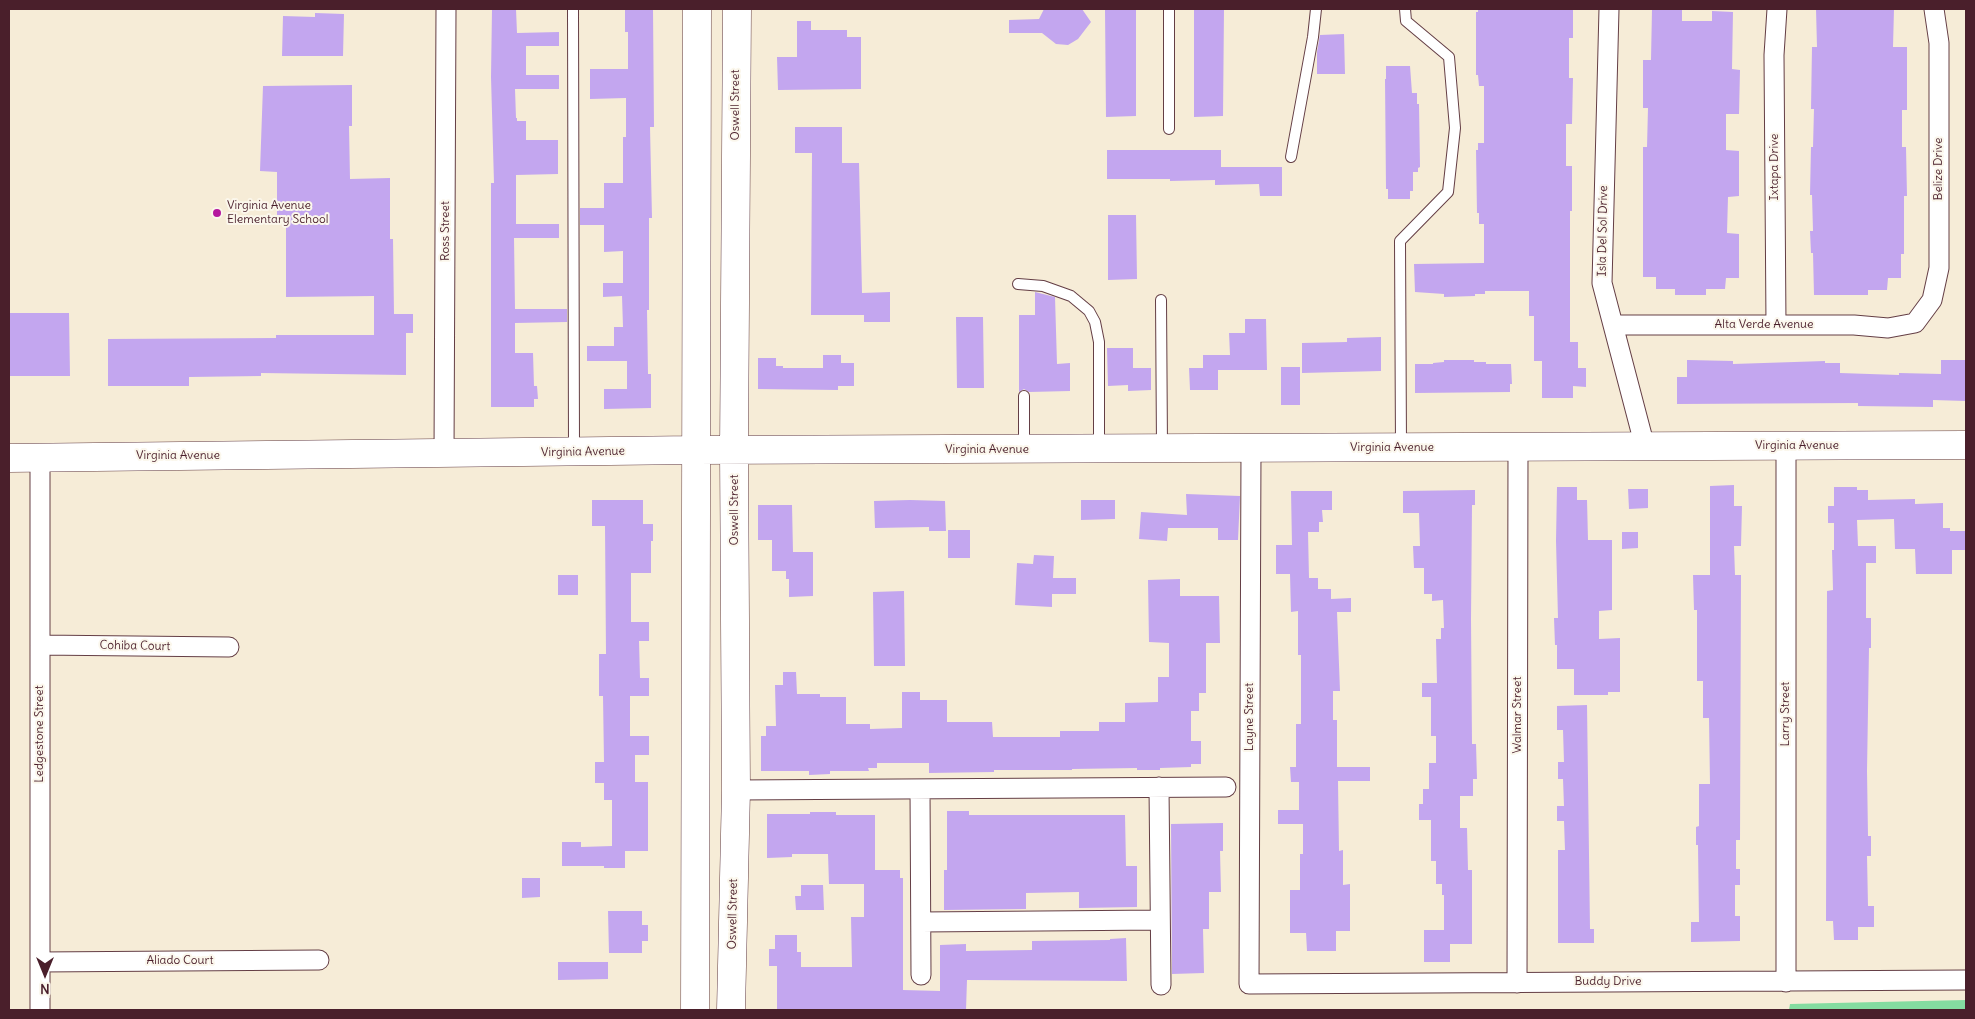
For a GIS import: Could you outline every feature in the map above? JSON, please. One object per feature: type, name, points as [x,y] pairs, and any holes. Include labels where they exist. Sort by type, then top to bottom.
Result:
[{"type":"main road","points":[[695,1010],[697,9]]},
{"type":"main road","name":"Oswell Street","points":[[730,1010],[736,790],[734,450],[737,9]]},
{"type":"main road","name":"Virginia Avenue","points":[[9,458],[695,450],[1966,445]]},
{"type":"main road","points":[[695,880],[715,1010]]},
{"type":"street","name":"Ross Street","points":[[444,454],[446,9]]},
{"type":"street","name":"Isla Del Sol Drive","points":[[1609,9],[1602,283],[1645,447]]},
{"type":"street","name":"Ixtapa Drive","points":[[1776,325],[1774,54],[1778,9]]},
{"type":"street","name":"Belize Drive","points":[[1915,323],[1932,300],[1939,268],[1939,43],[1934,9]]},
{"type":"street","name":"Alta Verde Avenue","points":[[1613,325],[1854,325],[1888,328],[1915,323]]},
{"type":"street","name":"Larry Street","points":[[1786,446],[1786,982]]},
{"type":"street","name":"Walmar Street","points":[[1517,983],[1518,448]]},
{"type":"street","name":"Layne Street","points":[[1249,984],[1250,449]]},
{"type":"street","name":"Ledgestone Street","points":[[40,457],[40,1010]]},
{"type":"street","name":"Cohiba Court","points":[[40,645],[229,647]]},
{"type":"street","points":[[1159,787],[1161,985]]},
{"type":"street","points":[[736,790],[1226,787]]},
{"type":"street","points":[[920,789],[921,975]]},
{"type":"street","points":[[921,922],[1160,920]]},
{"type":"street","name":"Aliado Court","points":[[40,962],[319,960]]},
{"type":"street","name":"Buddy Drive","points":[[1249,984],[1966,980]]},
{"type":"lane","points":[[573,9],[574,452]]},
{"type":"lane","points":[[1169,9],[1169,129]]},
{"type":"lane","points":[[1291,157],[1313,36],[1316,9]]},
{"type":"lane","points":[[1400,448],[1400,241],[1448,192],[1455,128],[1449,57],[1406,22],[1405,9]]},
{"type":"lane","points":[[1018,284],[1043,286],[1071,296],[1089,312],[1095,322],[1099,342],[1099,449]]},
{"type":"lane","points":[[1161,300],[1162,449]]},
{"type":"lane","points":[[1024,396],[1024,450]]},
{"type":"green space","points":[[1966,1000],[1966,1010],[1789,1010],[1790,1004]]},
{"type":"building","points":[[492,9],[516,9],[517,33],[559,32],[559,46],[526,46],[526,75],[559,75],[559,89],[515,89],[516,118],[517,121],[526,121],[526,140],[558,140],[558,174],[516,175],[516,224],[559,224],[559,238],[514,238],[515,309],[567,309],[567,322],[515,323],[515,353],[533,353],[534,386],[537,386],[538,399],[534,399],[534,407],[491,407],[491,183],[494,183],[491,77]]},
{"type":"building","points":[[625,9],[653,9],[654,127],[650,127],[652,218],[649,218],[649,310],[647,310],[648,374],[651,374],[651,408],[604,409],[604,389],[627,389],[627,361],[587,361],[587,346],[614,346],[614,327],[623,327],[622,296],[603,297],[603,283],[623,283],[623,251],[604,252],[604,225],[580,225],[580,208],[604,208],[604,183],[623,183],[623,137],[626,137],[626,98],[590,99],[590,69],[628,69],[628,32],[625,32]]},
{"type":"building","points":[[1044,9],[1082,9],[1091,22],[1078,39],[1068,45],[1056,44],[1042,33],[1009,33],[1009,20],[1039,19]]},
{"type":"building","points":[[1105,9],[1136,9],[1136,116],[1106,117]]},
{"type":"building","points":[[1194,9],[1224,9],[1223,116],[1194,117]]},
{"type":"building","points":[[1478,9],[1573,9],[1573,38],[1569,38],[1569,78],[1573,78],[1572,124],[1566,124],[1566,166],[1572,166],[1570,342],[1578,342],[1578,368],[1586,368],[1586,387],[1573,386],[1573,398],[1542,398],[1542,361],[1534,361],[1534,316],[1529,316],[1529,291],[1485,291],[1485,294],[1475,294],[1475,296],[1444,297],[1444,294],[1415,292],[1414,264],[1484,263],[1484,224],[1479,224],[1479,213],[1477,213],[1476,150],[1478,150],[1478,143],[1484,143],[1484,86],[1479,86],[1478,75],[1476,75],[1476,12],[1478,12]]},
{"type":"building","points":[[1652,9],[1682,9],[1682,21],[1712,21],[1712,11],[1733,12],[1732,69],[1740,70],[1739,114],[1726,114],[1726,150],[1739,151],[1739,196],[1728,197],[1727,233],[1739,234],[1739,278],[1726,278],[1725,289],[1706,289],[1706,295],[1675,295],[1675,289],[1656,289],[1656,277],[1643,277],[1643,147],[1647,147],[1648,108],[1643,108],[1643,60],[1651,60]]},
{"type":"building","points":[[1816,9],[1894,9],[1893,47],[1907,47],[1907,110],[1902,110],[1902,147],[1906,147],[1907,196],[1904,196],[1904,254],[1901,254],[1901,278],[1888,278],[1887,290],[1868,290],[1868,295],[1814,295],[1813,253],[1811,253],[1810,231],[1813,231],[1812,195],[1810,195],[1814,109],[1811,109],[1812,47],[1817,47]]},
{"type":"building","points":[[315,13],[344,14],[343,56],[282,56],[283,16],[315,17]]},
{"type":"building","points":[[797,21],[811,21],[811,30],[847,30],[847,37],[861,37],[861,89],[778,90],[777,57],[797,57]]},
{"type":"building","points":[[1344,34],[1345,74],[1317,74],[1317,52],[1320,35]]},
{"type":"building","points":[[1386,66],[1410,66],[1412,93],[1417,93],[1417,104],[1419,104],[1420,167],[1418,172],[1413,172],[1413,191],[1410,191],[1410,199],[1388,199],[1388,189],[1386,189]]},
{"type":"building","points":[[352,85],[352,126],[349,126],[350,179],[390,178],[390,239],[393,239],[394,314],[413,314],[413,333],[406,333],[406,375],[261,373],[261,376],[189,377],[189,386],[108,386],[108,339],[276,338],[276,335],[374,335],[374,296],[286,297],[286,215],[277,215],[277,172],[260,171],[263,86]]},
{"type":"building","points":[[795,127],[842,127],[842,163],[859,163],[862,293],[890,292],[890,322],[864,322],[864,315],[811,315],[812,153],[795,153]]},
{"type":"building","points":[[1107,150],[1221,150],[1221,167],[1282,167],[1282,196],[1260,196],[1259,184],[1215,185],[1215,180],[1107,179]]},
{"type":"building","points":[[1108,215],[1136,215],[1137,279],[1108,280]]},
{"type":"building","points":[[1035,292],[1055,297],[1057,364],[1070,363],[1070,391],[1029,392],[1024,389],[1019,392],[1019,315],[1035,315]]},
{"type":"building","points":[[9,313],[69,313],[70,376],[9,376]]},
{"type":"building","points":[[956,317],[983,317],[984,388],[957,388]]},
{"type":"building","points":[[1245,319],[1266,319],[1267,370],[1218,370],[1218,390],[1190,390],[1189,368],[1203,368],[1203,355],[1230,355],[1229,333],[1245,333]]},
{"type":"building","points":[[1381,337],[1381,371],[1302,373],[1302,343],[1347,342],[1347,338]]},
{"type":"building","points":[[1107,348],[1133,348],[1133,368],[1151,368],[1151,390],[1128,391],[1128,385],[1108,386]]},
{"type":"building","points":[[823,355],[841,355],[841,363],[854,363],[854,386],[838,386],[838,390],[758,389],[758,358],[776,358],[776,366],[783,366],[783,368],[823,368]]},
{"type":"building","points":[[1444,360],[1474,360],[1474,362],[1486,362],[1486,364],[1511,364],[1512,384],[1510,384],[1510,392],[1415,393],[1415,364],[1433,364],[1444,362]]},
{"type":"building","points":[[1687,360],[1733,361],[1733,364],[1825,361],[1825,363],[1840,363],[1840,373],[1899,375],[1899,373],[1941,374],[1941,360],[1966,360],[1966,401],[1933,400],[1933,407],[1858,406],[1858,403],[1677,404],[1677,377],[1687,377]]},
{"type":"building","points":[[1281,367],[1300,367],[1300,405],[1281,405]]},
{"type":"building","points":[[1734,485],[1734,506],[1742,506],[1741,546],[1734,546],[1735,575],[1741,575],[1740,840],[1736,840],[1736,869],[1740,869],[1740,885],[1735,885],[1735,916],[1740,916],[1740,941],[1691,942],[1691,922],[1699,922],[1696,827],[1699,826],[1699,784],[1710,784],[1709,718],[1703,718],[1703,681],[1697,681],[1697,610],[1694,610],[1693,575],[1710,575],[1710,486]]},
{"type":"building","points":[[1557,487],[1577,487],[1577,500],[1587,500],[1588,540],[1612,540],[1612,610],[1599,611],[1599,639],[1620,638],[1620,692],[1608,692],[1608,695],[1574,695],[1574,669],[1557,669],[1554,618],[1558,618]]},
{"type":"building","points":[[1834,487],[1857,487],[1857,490],[1868,490],[1868,500],[1915,499],[1915,504],[1943,503],[1943,528],[1950,528],[1950,531],[1966,531],[1966,550],[1952,550],[1952,574],[1916,574],[1915,549],[1895,549],[1894,519],[1857,520],[1858,546],[1876,546],[1876,563],[1866,563],[1866,618],[1871,618],[1867,771],[1868,836],[1871,836],[1871,856],[1867,856],[1868,906],[1874,906],[1874,927],[1858,927],[1858,940],[1834,940],[1833,921],[1826,921],[1827,591],[1833,590],[1832,550],[1834,550],[1834,523],[1828,523],[1828,506],[1834,506]]},
{"type":"building","points":[[1628,489],[1648,489],[1648,508],[1629,509]]},
{"type":"building","points":[[1475,490],[1475,505],[1472,505],[1471,619],[1472,744],[1476,744],[1477,779],[1473,779],[1473,796],[1460,796],[1460,828],[1467,828],[1468,870],[1472,870],[1472,944],[1450,944],[1450,962],[1424,962],[1424,930],[1444,930],[1444,895],[1442,895],[1442,884],[1436,884],[1436,861],[1431,861],[1431,820],[1419,820],[1419,804],[1423,804],[1423,789],[1429,789],[1429,763],[1436,763],[1436,736],[1431,736],[1431,697],[1422,697],[1422,683],[1437,683],[1436,639],[1441,639],[1441,628],[1444,628],[1443,600],[1432,601],[1432,594],[1424,594],[1424,568],[1414,568],[1413,546],[1420,546],[1419,513],[1403,513],[1403,491]]},
{"type":"building","points":[[1291,491],[1332,491],[1332,510],[1322,510],[1323,522],[1319,522],[1319,532],[1308,532],[1309,578],[1318,578],[1318,589],[1331,589],[1331,599],[1351,598],[1351,612],[1337,612],[1340,691],[1333,691],[1333,720],[1337,720],[1337,767],[1370,767],[1370,781],[1338,781],[1339,851],[1343,850],[1343,885],[1350,884],[1350,931],[1336,931],[1336,951],[1307,951],[1306,933],[1290,933],[1290,890],[1300,890],[1300,854],[1303,854],[1303,824],[1278,824],[1278,810],[1299,810],[1299,782],[1291,782],[1290,767],[1296,767],[1296,724],[1301,724],[1301,655],[1298,655],[1298,611],[1291,612],[1290,574],[1276,574],[1276,545],[1292,545]]},
{"type":"building","points":[[1186,494],[1240,496],[1238,540],[1218,540],[1218,528],[1168,528],[1167,541],[1139,539],[1141,512],[1187,515]]},
{"type":"building","points":[[592,500],[643,500],[643,524],[653,524],[651,573],[631,573],[631,622],[649,622],[649,641],[639,641],[640,678],[649,678],[649,696],[630,696],[630,736],[649,736],[649,755],[635,755],[635,782],[648,782],[648,851],[625,851],[625,868],[562,866],[562,842],[581,842],[581,847],[612,846],[612,800],[604,800],[604,783],[595,783],[595,762],[604,762],[603,696],[599,696],[599,654],[606,654],[605,526],[592,526]]},
{"type":"building","points":[[1081,500],[1115,500],[1115,519],[1081,520]]},
{"type":"building","points":[[874,501],[945,501],[946,531],[929,531],[929,527],[875,528]]},
{"type":"building","points":[[758,505],[792,505],[793,552],[813,552],[813,596],[789,597],[789,579],[786,579],[786,571],[772,571],[772,540],[758,540]]},
{"type":"building","points":[[948,530],[970,530],[970,558],[948,558]]},
{"type":"building","points":[[1622,532],[1638,532],[1638,548],[1622,549]]},
{"type":"building","points":[[1034,555],[1054,556],[1053,578],[1076,578],[1076,594],[1052,594],[1052,607],[1015,605],[1017,563],[1033,564]]},
{"type":"building","points":[[558,575],[578,575],[578,595],[558,595]]},
{"type":"building","points":[[1180,579],[1180,596],[1219,596],[1220,643],[1206,643],[1206,693],[1199,693],[1199,711],[1191,711],[1191,741],[1201,741],[1201,764],[1191,764],[1191,767],[1160,768],[1160,770],[1137,770],[1137,768],[929,773],[929,763],[877,763],[877,768],[868,768],[869,771],[830,771],[830,774],[809,775],[809,771],[761,771],[761,736],[766,736],[766,726],[776,726],[775,685],[783,685],[783,672],[796,672],[797,694],[820,694],[820,697],[846,697],[846,724],[870,724],[870,729],[902,728],[902,692],[920,692],[920,700],[947,700],[947,722],[992,722],[993,737],[1060,737],[1060,731],[1099,731],[1099,722],[1125,722],[1125,703],[1158,702],[1158,677],[1169,677],[1169,643],[1149,642],[1148,580]]},
{"type":"building","points":[[904,591],[905,666],[874,666],[873,592]]},
{"type":"building","points":[[1587,705],[1590,929],[1594,929],[1594,943],[1558,943],[1558,850],[1565,850],[1564,821],[1557,821],[1557,806],[1564,806],[1563,779],[1558,779],[1558,762],[1564,762],[1563,730],[1557,730],[1557,706]]},
{"type":"building","points":[[947,811],[969,811],[969,815],[1125,815],[1126,866],[1137,866],[1137,907],[1079,908],[1079,892],[1026,893],[1026,909],[944,910],[944,870],[947,870]]},
{"type":"building","points":[[810,812],[836,812],[836,815],[875,815],[875,870],[900,870],[900,878],[903,878],[903,990],[940,991],[940,945],[966,944],[966,951],[1032,950],[1032,941],[1126,938],[1127,981],[967,980],[966,1010],[777,1010],[777,966],[769,966],[769,949],[775,949],[775,935],[797,935],[797,952],[801,952],[801,967],[852,967],[851,917],[864,917],[864,884],[829,884],[828,854],[792,854],[792,857],[767,858],[767,814],[810,814]]},
{"type":"building","points":[[1223,823],[1223,851],[1220,851],[1221,892],[1209,892],[1209,929],[1203,929],[1204,973],[1172,974],[1171,824]]},
{"type":"building","points":[[522,878],[540,878],[540,897],[522,898]]},
{"type":"building","points":[[801,885],[823,885],[824,910],[796,910],[795,896],[801,896]]},
{"type":"building","points":[[608,911],[642,911],[642,925],[648,925],[648,941],[642,941],[642,953],[609,953]]},
{"type":"building","points":[[558,962],[608,962],[608,979],[558,980]]},
{"type":"place","name":"Virginia Avenue Elementary School","points":[[217,213]]}]
